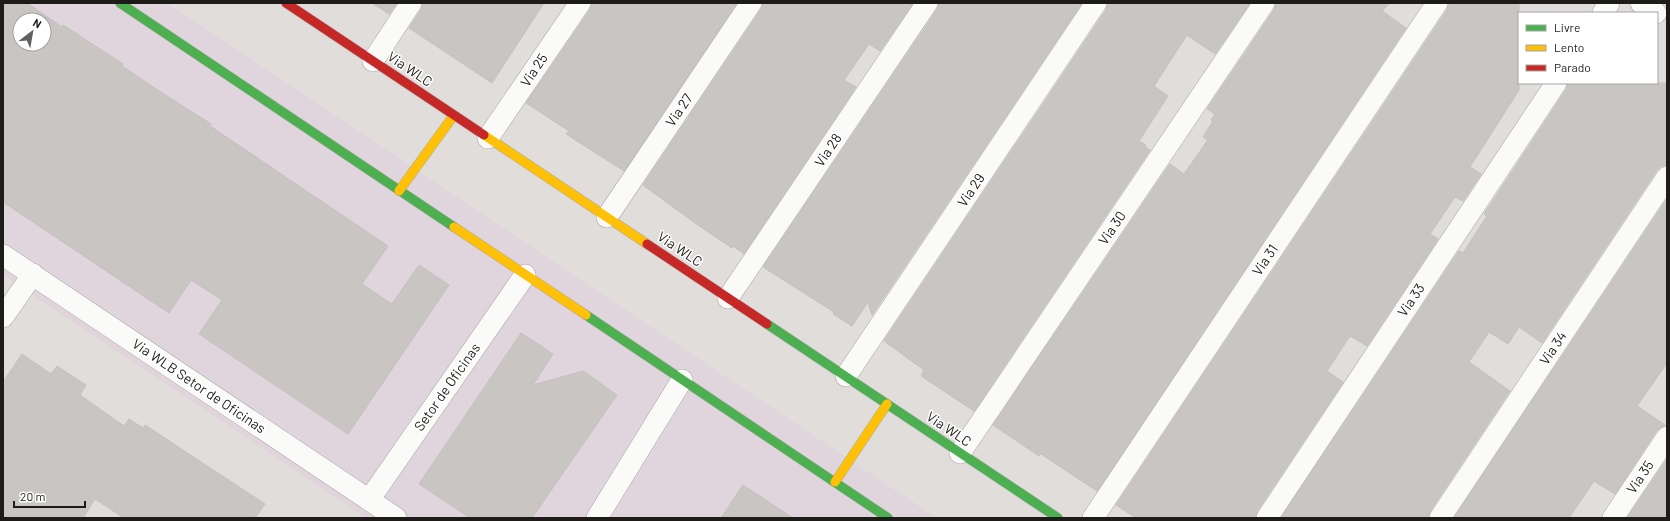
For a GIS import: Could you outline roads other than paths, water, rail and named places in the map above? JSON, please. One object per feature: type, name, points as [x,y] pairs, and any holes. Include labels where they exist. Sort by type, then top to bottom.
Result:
[{"type":"street","points":[[120,3],[888,518]]},
{"type":"street","name":"Via WLC","points":[[286,3],[1058,518]]},
{"type":"street","points":[[373,61],[411,3]]},
{"type":"street","name":"Via 25","points":[[488,138],[580,3]]},
{"type":"street","name":"Via 27","points":[[607,217],[751,3]]},
{"type":"street","name":"Via 28","points":[[728,298],[926,3]]},
{"type":"street","name":"Via 29","points":[[846,376],[1096,3]]},
{"type":"street","name":"Via 30","points":[[960,453],[1264,3]]},
{"type":"street","name":"Via 31","points":[[1093,518],[1437,3]]},
{"type":"street","points":[[1603,12],[1609,3]]},
{"type":"street","points":[[1641,3],[1654,12]]},
{"type":"street","points":[[1658,14],[1667,21]]},
{"type":"street","name":"Via 33","points":[[1267,518],[1555,84]]},
{"type":"street","points":[[399,191],[454,115]]},
{"type":"street","name":"Via 34","points":[[1440,518],[1667,177]]},
{"type":"street","name":"Via WLB Setor de Oficinas","points":[[3,254],[396,518]]},
{"type":"street","points":[[3,317],[32,274]]},
{"type":"street","name":"Setor de Oficinas","points":[[369,500],[525,275]]},
{"type":"street","points":[[597,518],[682,380]]},
{"type":"street","points":[[835,482],[887,404]]},
{"type":"street","name":"Via 35","points":[[1613,518],[1667,437]]}]
